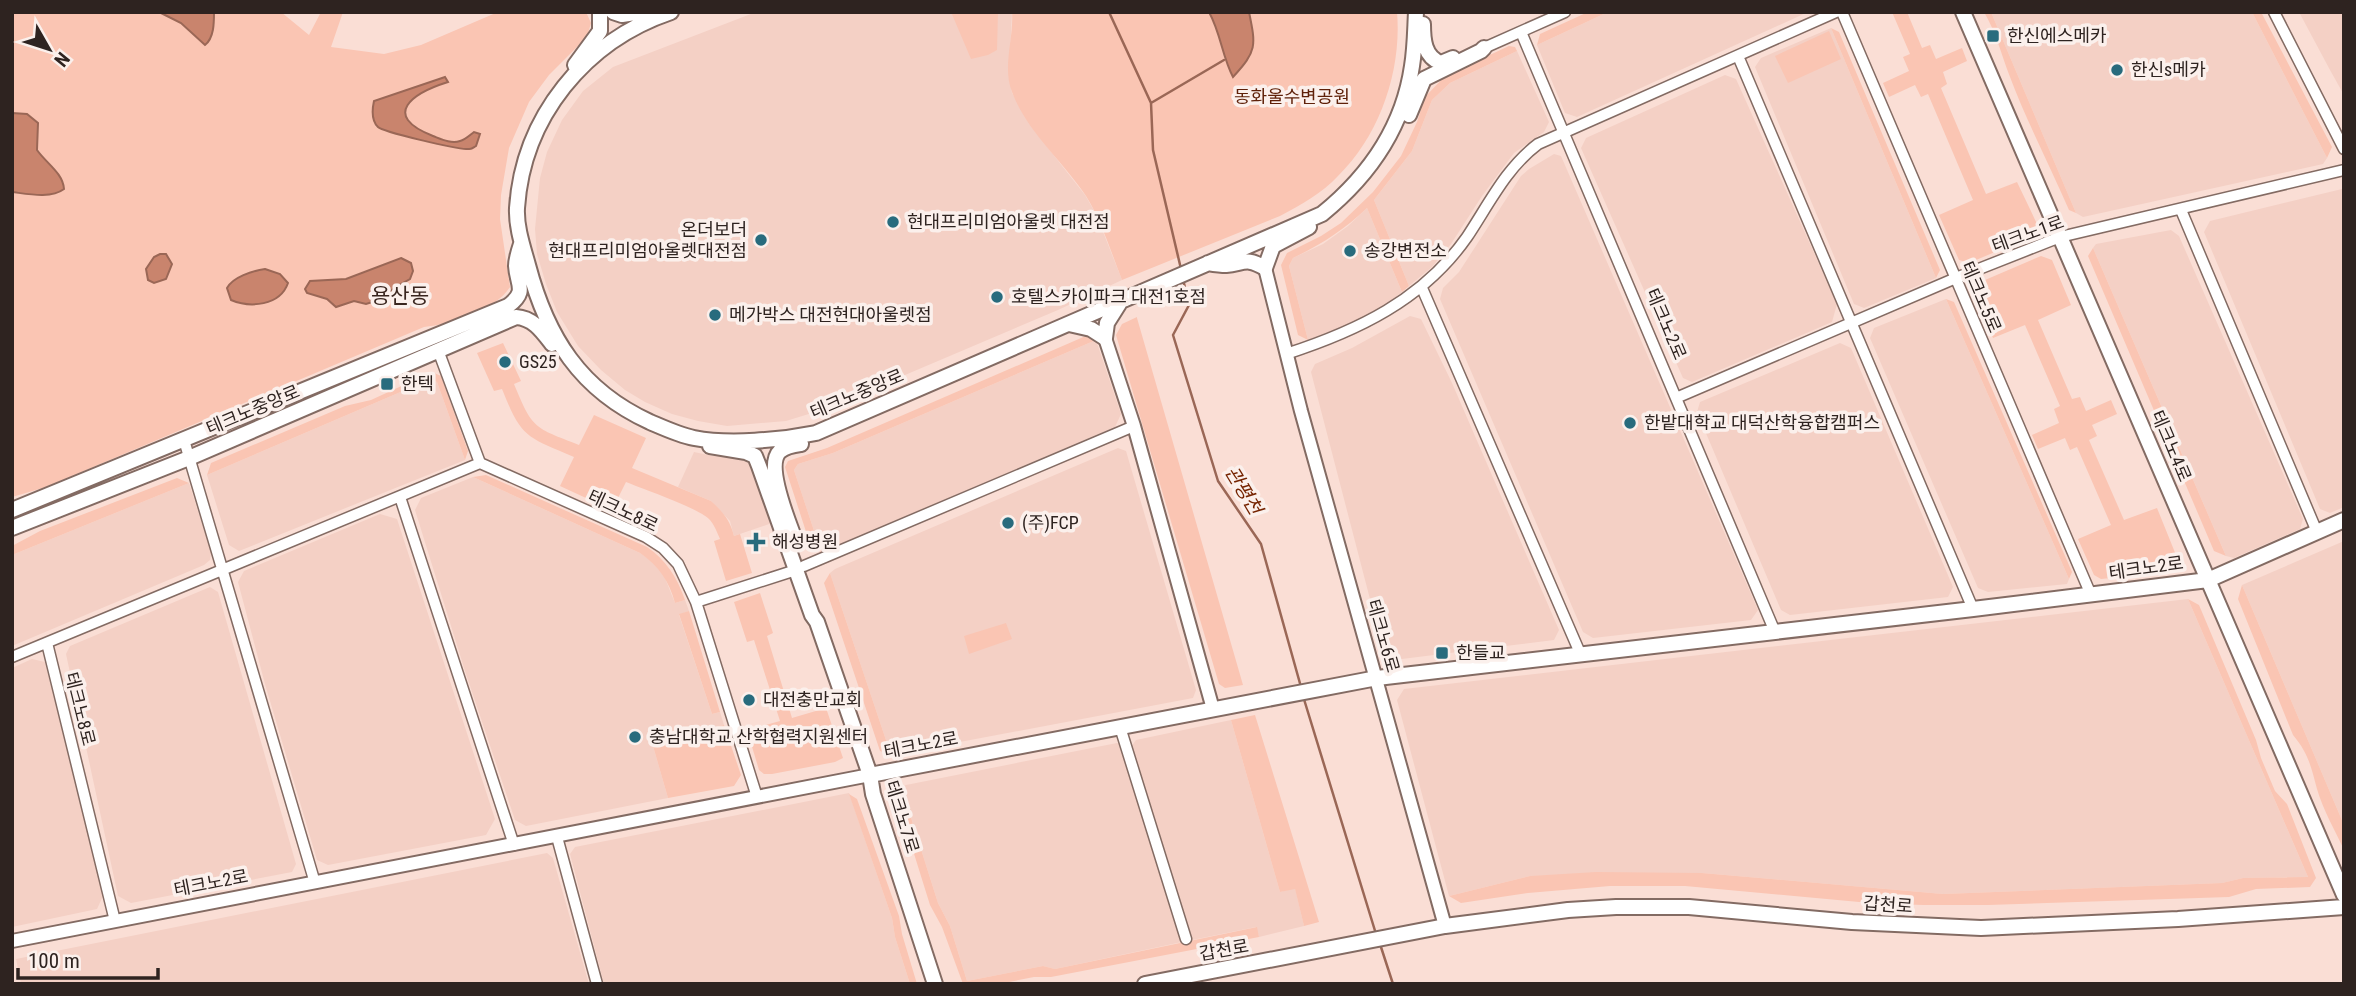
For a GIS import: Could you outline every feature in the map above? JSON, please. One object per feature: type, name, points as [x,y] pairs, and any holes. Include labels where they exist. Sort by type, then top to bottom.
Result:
[{"type":"main road","points":[[569,79],[577,60],[600,31],[600,12]]},
{"type":"main road","points":[[614,12],[622,15],[641,12]]},
{"type":"main road","name":"테크노중앙로","points":[[671,12],[646,20],[612,41],[569,79],[540,120],[520,178],[517,211],[521,242],[541,309],[570,361],[587,379],[625,409],[669,430],[696,439],[779,440],[816,433],[1205,263],[1243,254]]},
{"type":"main road","points":[[1418,12],[1423,19],[1425,46],[1434,61],[1441,63],[1476,48],[1484,48]]},
{"type":"main road","points":[[1384,149],[1409,83],[1418,12]]},
{"type":"main road","name":"테크노4로","points":[[1963,12],[2344,895]]},
{"type":"main road","points":[[1243,254],[1265,268],[1273,246],[1306,230],[1342,198],[1384,149],[1399,137],[1424,79],[1484,48]]},
{"type":"main road","points":[[1243,254],[1322,214]]},
{"type":"main road","points":[[521,242],[516,265],[521,290],[504,315],[526,317],[540,328],[560,355],[570,361]]},
{"type":"main road","points":[[1069,324],[1091,329],[1105,338],[1107,323],[1125,300]]},
{"type":"main road","name":"테크노중앙로","points":[[12,528],[190,458],[438,350],[504,315]]},
{"type":"main road","name":"테크노중앙로","points":[[12,510],[504,315]]},
{"type":"main road","name":"테크노7로","points":[[816,433],[802,443],[778,453],[774,463],[775,475],[812,615],[817,622],[870,775],[873,794],[934,984]]},
{"type":"main road","name":"테크노7로","points":[[696,439],[714,447],[746,452],[754,456],[800,568]]},
{"type":"main road","name":"테크노2로","points":[[870,775],[1356,681],[2208,579],[2344,520]]},
{"type":"main road","name":"갑천로","points":[[1145,984],[1438,928],[1616,906],[1689,907],[1852,922],[1980,928],[2203,918],[2344,907]]},
{"type":"street","points":[[1484,48],[1565,12]]},
{"type":"street","points":[[1286,355],[1364,325],[1422,288],[1455,253],[1512,167],[1538,144],[1836,12]]},
{"type":"street","name":"테크노5로","points":[[1842,12],[2091,595]]},
{"type":"street","points":[[2274,12],[2344,149]]},
{"type":"street","name":"테크노2로","points":[[1521,32],[1775,632]]},
{"type":"street","points":[[1738,56],[1973,609]]},
{"type":"street","name":"테크노1로","points":[[1676,398],[1956,278],[2060,237],[2344,170]]},
{"type":"street","points":[[2181,210],[2317,532]]},
{"type":"street","name":"테크노6로","points":[[1265,268],[1286,355],[1377,678],[1438,928]]},
{"type":"street","points":[[1422,288],[1580,653]]},
{"type":"street","points":[[1105,338],[1134,426],[1213,709]]},
{"type":"street","points":[[12,657],[480,463],[438,350]]},
{"type":"street","points":[[696,603],[800,568],[1134,426]]},
{"type":"street","points":[[184,440],[315,883]]},
{"type":"street","name":"테크노8로","points":[[480,463],[646,537],[663,548],[678,564],[696,603],[757,797]]},
{"type":"street","points":[[400,497],[513,845]]},
{"type":"street","name":"테크노8로","points":[[47,643],[115,921]]},
{"type":"street","points":[[1120,727],[1186,939]]},
{"type":"street","name":"테크노2로","points":[[12,941],[870,775]]},
{"type":"street","points":[[556,836],[597,984]]},
{"type":"shaded area","points":[[159,12],[214,12],[210,38],[205,45],[181,23]]},
{"type":"shaded area","points":[[756,12],[1012,12],[1009,78],[1012,93],[1048,148],[1085,195],[1096,214],[1122,280],[825,409],[786,421],[727,426],[698,421],[672,414],[625,390],[578,346],[557,312],[546,284],[537,254],[535,229],[540,178],[547,152],[562,120],[583,91],[613,67]]},
{"type":"shaded area","points":[[1209,12],[1249,12],[1253,48],[1247,61],[1233,77],[1216,28]]},
{"type":"shaded area","points":[[1608,12],[1808,12],[1577,117],[1565,113],[1537,45]]},
{"type":"shaded area","points":[[1991,12],[2252,12],[2327,158],[2323,164],[2083,217],[2076,213]]},
{"type":"shaded area","points":[[2299,12],[2344,12],[2344,95],[2330,70]]},
{"type":"shaded area","points":[[1831,28],[1936,278],[1864,308],[1854,304],[1755,67],[1761,58]]},
{"type":"shaded area","points":[[1517,51],[1549,122],[1544,132],[1514,153],[1451,244],[1432,267],[1409,286],[1374,200],[1412,151],[1432,100],[1450,83]]},
{"type":"shaded area","points":[[1725,75],[1736,79],[1837,304],[1832,322],[1692,382],[1683,378],[1581,148],[1586,138]]},
{"type":"shaded area","points":[[445,77],[448,82],[414,98],[405,113],[408,120],[417,128],[450,142],[462,140],[474,132],[480,134],[476,146],[466,149],[435,143],[378,127],[373,115],[374,101]]},
{"type":"shaded area","points":[[12,113],[27,114],[38,123],[37,150],[57,173],[64,189],[46,195],[12,192]]},
{"type":"shaded area","points":[[1554,154],[1561,156],[1758,610],[1751,620],[1593,638],[1583,632],[1440,299],[1443,288],[1459,272],[1521,176]]},
{"type":"shaded area","points":[[2342,189],[2344,507],[2330,513],[2320,509],[2204,232],[2210,221]]},
{"type":"shaded area","points":[[1367,208],[1402,292],[1384,306],[1351,323],[1308,340],[1289,266],[1293,258],[1323,244]]},
{"type":"shaded area","points":[[2171,230],[2179,236],[2303,519],[2300,529],[2234,558],[2226,556],[2093,248],[2096,244]]},
{"type":"shaded area","points":[[166,254],[172,264],[166,279],[154,283],[148,280],[146,269],[154,257]]},
{"type":"shaded area","points":[[401,258],[411,263],[413,271],[410,279],[382,299],[366,304],[354,301],[336,307],[327,299],[307,293],[305,289],[310,281],[346,279]]},
{"type":"shaded area","points":[[265,269],[280,274],[288,283],[284,291],[264,303],[247,304],[231,300],[227,288],[230,284],[243,275]]},
{"type":"shaded area","points":[[1946,299],[2069,579],[2067,584],[1988,592],[1978,588],[1870,338],[1874,328]]},
{"type":"shaded area","points":[[1410,316],[1421,319],[1452,383],[1559,630],[1554,640],[1394,660],[1384,653],[1311,372],[1315,364],[1352,348]]},
{"type":"shaded area","points":[[1096,340],[1121,414],[1115,427],[821,552],[794,470],[798,464],[833,453]]},
{"type":"shaded area","points":[[1840,343],[1851,348],[1953,587],[1948,597],[1790,615],[1781,610],[1697,412],[1700,402]]},
{"type":"shaded area","points":[[431,379],[437,382],[465,460],[239,551],[229,545],[207,475]]},
{"type":"shaded area","points":[[1118,448],[1126,451],[1196,690],[1193,698],[891,755],[830,573]]},
{"type":"shaded area","points":[[694,452],[748,460],[752,464],[772,523],[734,536],[730,521],[711,501],[678,487]]},
{"type":"shaded area","points":[[473,477],[640,553],[663,573],[675,603],[685,600],[689,611],[679,615],[712,714],[720,712],[724,725],[653,746],[668,798],[526,826],[515,820],[415,510],[421,498]]},
{"type":"shaded area","points":[[189,483],[211,552],[210,560],[204,565],[12,646],[12,555]]},
{"type":"shaded area","points":[[380,514],[397,519],[495,819],[486,835],[328,865],[317,860],[238,582],[244,571]]},
{"type":"shaded area","points":[[2344,541],[2344,825],[2242,585]]},
{"type":"shaded area","points":[[210,587],[218,592],[296,864],[292,872],[131,903],[118,896],[66,654],[70,646]]},
{"type":"shaded area","points":[[2188,599],[2308,877],[1943,894],[1702,873],[1530,876],[1449,896],[1397,700],[1404,689]]},
{"type":"shaded area","points":[[32,659],[45,662],[103,896],[97,909],[12,927],[12,668]]},
{"type":"shaded area","points":[[1231,720],[1280,892],[1295,888],[1304,926],[1259,937],[1256,927],[1192,940],[1131,747],[1136,740]]},
{"type":"shaded area","points":[[1117,743],[1122,745],[1182,942],[1055,969],[1043,966],[967,981],[950,926],[938,903],[901,786]]},
{"type":"shaded area","points":[[849,793],[892,918],[895,937],[910,984],[604,984],[570,854],[575,847]]},
{"type":"shaded area","points":[[547,853],[553,858],[589,984],[21,984],[16,959]]},
{"type":"green space","points":[[12,12],[281,12],[309,35],[321,12],[343,12],[331,47],[384,54],[421,45],[498,12],[586,12],[591,23],[587,37],[549,75],[529,102],[509,148],[500,219],[510,287],[494,303],[472,315],[424,327],[46,487],[12,497]]},
{"type":"green space","points":[[951,12],[998,12],[997,50],[971,59]]},
{"type":"green space","name":"동화울수변공원","points":[[1012,12],[1397,12],[1398,34],[1392,79],[1376,121],[1353,160],[1325,188],[1280,216],[1122,280],[1092,206],[1036,133],[1012,92],[1008,63]]},
{"type":"green space","points":[[1588,12],[1608,12],[1537,45],[1540,34]]},
{"type":"green space","points":[[1892,12],[1907,12],[1922,48],[1930,45],[1936,59],[1962,48],[1967,61],[1943,72],[1947,84],[1941,88],[1986,194],[2017,182],[2038,226],[2035,235],[1969,263],[1959,260],[1939,215],[1973,200],[1928,94],[1921,97],[1915,85],[1889,97],[1883,83],[1909,71],[1903,57],[1910,54]]},
{"type":"green space","points":[[1984,12],[1991,12],[2076,213],[2069,210],[2024,111],[1996,36]]},
{"type":"green space","points":[[2252,12],[2261,12],[2332,147],[2327,158]]},
{"type":"green space","points":[[1831,28],[1839,32],[1940,270],[1936,278]]},
{"type":"green space","points":[[1829,31],[1841,59],[1788,83],[1775,56]]},
{"type":"green space","points":[[1509,46],[1515,47],[1517,51],[1450,83],[1432,100],[1412,151],[1374,200],[1409,286],[1402,292],[1367,208],[1332,236],[1293,258],[1289,266],[1308,340],[1298,335],[1281,265],[1287,253],[1341,223],[1373,192],[1401,156],[1425,97],[1445,76]]},
{"type":"green space","points":[[2093,248],[2226,556],[2214,551],[2088,256]]},
{"type":"green space","points":[[2041,256],[2052,260],[2071,305],[2038,320],[2072,399],[2080,397],[2086,411],[2111,400],[2117,414],[2092,425],[2097,436],[2089,440],[2124,520],[2157,508],[2178,560],[2173,572],[2101,579],[2094,575],[2078,539],[2111,525],[2077,447],[2070,450],[2065,438],[2038,449],[2032,435],[2059,423],[2054,409],[2060,406],[2025,325],[1993,338],[1974,293],[1978,283]]},
{"type":"green space","points":[[1946,299],[1954,302],[2072,572],[2069,579]]},
{"type":"green space","points":[[1137,317],[1243,685],[1225,688],[1219,684],[1116,335],[1122,324]]},
{"type":"green space","points":[[1088,335],[1096,340],[833,453],[798,464],[794,470],[821,552],[811,547],[785,467],[788,461],[827,448]]},
{"type":"green space","points":[[503,343],[521,381],[514,384],[531,419],[537,425],[579,445],[594,415],[646,438],[632,468],[711,501],[726,517],[734,536],[740,534],[752,573],[726,581],[714,541],[720,539],[714,526],[709,519],[682,504],[626,482],[612,510],[560,486],[574,457],[527,434],[515,418],[502,389],[494,391],[477,353]]},
{"type":"green space","points":[[432,372],[441,376],[468,451],[465,460],[437,382],[431,379],[207,475],[211,463],[345,406],[371,400]]},
{"type":"green space","points":[[486,475],[647,547],[670,570],[685,600],[675,603],[662,575],[653,563],[640,553],[473,477]]},
{"type":"green space","points":[[177,478],[189,483],[12,555],[12,546],[40,531]]},
{"type":"green space","points":[[830,573],[891,755],[880,751],[824,583]]},
{"type":"green space","points":[[2242,585],[2344,825],[2344,850],[2322,805],[2311,767],[2293,735],[2238,599]]},
{"type":"green space","points":[[760,593],[773,633],[767,636],[792,718],[826,708],[843,758],[835,762],[772,774],[764,774],[759,770],[747,730],[780,721],[754,640],[747,642],[734,602]]},
{"type":"green space","points":[[2188,599],[2199,605],[2275,791],[2287,804],[2316,878],[2310,887],[2256,889],[2229,897],[1988,905],[1870,903],[1685,886],[1610,886],[1528,893],[1461,903],[1449,896],[1530,876],[1596,872],[1702,873],[1943,894],[2308,877]]},
{"type":"green space","points":[[689,611],[720,712],[712,714],[679,614]]},
{"type":"green space","points":[[1006,623],[1012,639],[969,654],[964,636]]},
{"type":"green space","points":[[1255,715],[1319,922],[1304,926],[1295,889],[1280,892],[1231,720]]},
{"type":"green space","points":[[724,725],[741,775],[734,786],[668,798],[653,746]]},
{"type":"green space","points":[[901,786],[938,903],[950,926],[967,981],[1043,966],[1055,969],[1257,927],[1259,937],[1051,977],[1034,977],[999,984],[963,984],[942,927],[930,905],[896,796]]},
{"type":"green space","points":[[849,794],[857,799],[899,916],[917,984],[910,984],[895,937],[892,918]]},
{"type":"waterway","name":"관평천","points":[[1109,12],[1151,103],[1153,150],[1181,269]]},
{"type":"waterway","points":[[1151,103],[1224,60]]},
{"type":"waterway","name":"관평천","points":[[1183,279],[1189,305],[1173,335],[1218,481],[1261,544],[1301,687]]},
{"type":"waterway","name":"관평천","points":[[1303,696],[1376,934]]},
{"type":"waterway","name":"관평천","points":[[1380,944],[1393,984]]},
{"type":"place","name":"한신에스메카","points":[[1993,36]]},
{"type":"place","name":"한신s메카","points":[[2117,70]]},
{"type":"place","name":"현대프리미엄아울렛 대전점","points":[[893,222]]},
{"type":"place","name":"온더보더 현대프리미엄아울렛대전점","points":[[761,240]]},
{"type":"place","name":"송강변전소","points":[[1350,251]]},
{"type":"place","name":"호텔스카이파크 대전1호점","points":[[997,297]]},
{"type":"place","name":"메가박스 대전현대아울렛점","points":[[715,315]]},
{"type":"place","name":"GS25","points":[[505,362]]},
{"type":"place","name":"한텍","points":[[387,384]]},
{"type":"place","name":"한밭대학교 대덕산학융합캠퍼스","points":[[1630,423]]},
{"type":"place","name":"(주)FCP","points":[[1008,523]]},
{"type":"place","name":"해성병원","points":[[756,542]]},
{"type":"place","name":"한들교","points":[[1442,653]]},
{"type":"place","name":"대전충만교회","points":[[749,700]]},
{"type":"place","name":"충남대학교 산학협력지원센터","points":[[635,737]]},
{"type":"district","name":"용산동","points":[[400,296]]}]
